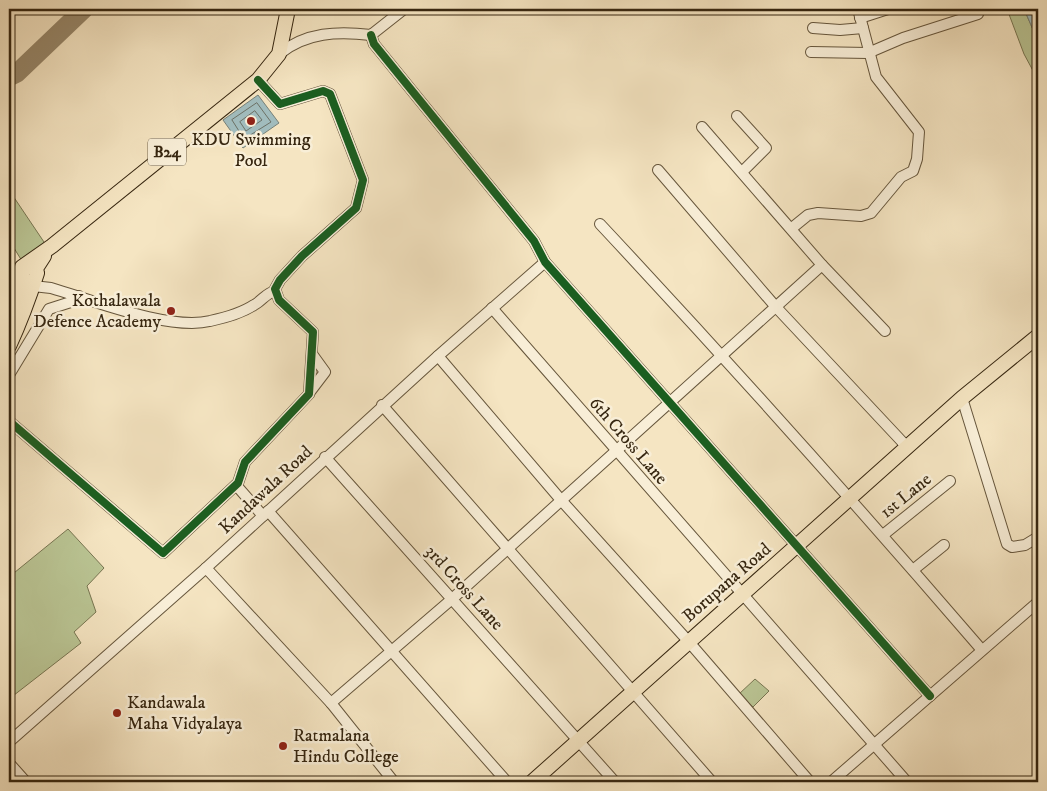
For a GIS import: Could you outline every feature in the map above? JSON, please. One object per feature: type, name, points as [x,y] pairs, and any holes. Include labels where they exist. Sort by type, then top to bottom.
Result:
[{"type":"main road","name":"B24","points":[[31,279],[52,246],[258,80],[279,54],[288,9]]},
{"type":"main road","points":[[9,329],[31,279]]},
{"type":"main road","points":[[9,346],[23,315],[31,279]]},
{"type":"main road","name":"Borupana Road","points":[[532,782],[962,398],[1038,336]]},
{"type":"street","points":[[279,54],[295,43],[314,36],[340,33],[371,35],[404,9]]},
{"type":"street","points":[[813,28],[840,30],[860,18],[888,9]]},
{"type":"street","points":[[811,52],[868,53],[903,38],[978,14]]},
{"type":"street","points":[[792,228],[808,215],[818,213],[861,216],[871,213],[900,176],[913,171],[917,159],[919,132],[876,77],[860,18]]},
{"type":"street","points":[[371,35],[374,44],[534,241],[545,262],[930,696]]},
{"type":"street","points":[[258,80],[280,104],[322,91],[330,94],[364,180],[356,208],[287,272],[280,280],[276,291],[279,300],[314,332],[308,394]]},
{"type":"street","points":[[737,116],[766,148],[742,172]]},
{"type":"street","points":[[702,127],[792,228],[822,265],[885,330]]},
{"type":"street","points":[[658,170],[775,306],[908,448]]},
{"type":"street","points":[[600,224],[724,356],[852,498],[981,649]]},
{"type":"street","name":"Kandawala Road","points":[[9,742],[206,568],[382,405],[545,262]]},
{"type":"street","points":[[331,703],[452,599],[724,356],[775,306],[822,265]]},
{"type":"street","points":[[31,279],[41,280],[51,288],[174,323],[198,324],[247,309],[269,292],[276,291]]},
{"type":"street","points":[[9,375],[49,309],[74,301],[79,296]]},
{"type":"street","name":"6th Cross Lane","points":[[492,308],[616,452],[907,782]]},
{"type":"street","points":[[9,421],[162,553],[236,485],[240,480],[245,462],[308,394],[325,372],[312,354]]},
{"type":"street","points":[[438,356],[561,500],[810,782]]},
{"type":"street","points":[[962,398],[1007,544],[1017,547],[1038,538]]},
{"type":"street","points":[[382,405],[712,782]]},
{"type":"street","name":"3rd Cross Lane","points":[[325,457],[616,782]]},
{"type":"street","name":"1st Lane","points":[[883,535],[950,481]]},
{"type":"street","points":[[236,485],[266,513],[391,650],[507,782]]},
{"type":"street","points":[[913,570],[944,545]]},
{"type":"street","points":[[206,568],[331,703],[394,782]]},
{"type":"street","points":[[831,782],[981,649],[1038,602]]},
{"type":"street","points":[[9,763],[26,782]]},
{"type":"green space","points":[[1007,9],[1024,9],[1038,41],[1038,80],[1024,54]]},
{"type":"green space","points":[[9,190],[46,245],[22,261],[9,240]]},
{"type":"green space","points":[[68,529],[104,568],[87,586],[96,612],[74,632],[81,643],[9,699],[9,577]]},
{"type":"green space","points":[[755,679],[769,691],[753,707],[739,694]]},
{"type":"water","points":[[1024,9],[1038,9],[1038,41]]},
{"type":"water","name":"KDU Swimming Pool","points":[[258,95],[279,123],[243,148],[223,120]]},
{"type":"taxiway","points":[[9,77],[17,73],[84,9]]},
{"type":"cycle path","points":[[371,35],[374,44],[534,241],[545,262],[930,696]]},
{"type":"cycle path","points":[[9,421],[163,553],[238,483],[245,462],[309,394],[313,332],[279,300],[275,289],[280,280],[302,256],[356,208],[363,180],[330,94],[323,91],[280,104],[258,80]]},
{"type":"place","name":"KDU Swimming Pool","points":[[251,121]]},
{"type":"place","name":"Kothalawala Defence Academy","points":[[171,311]]},
{"type":"place","name":"Kandawala Maha Vidyalaya","points":[[117,713]]},
{"type":"place","name":"Ratmalana Hindu College","points":[[283,746]]}]
